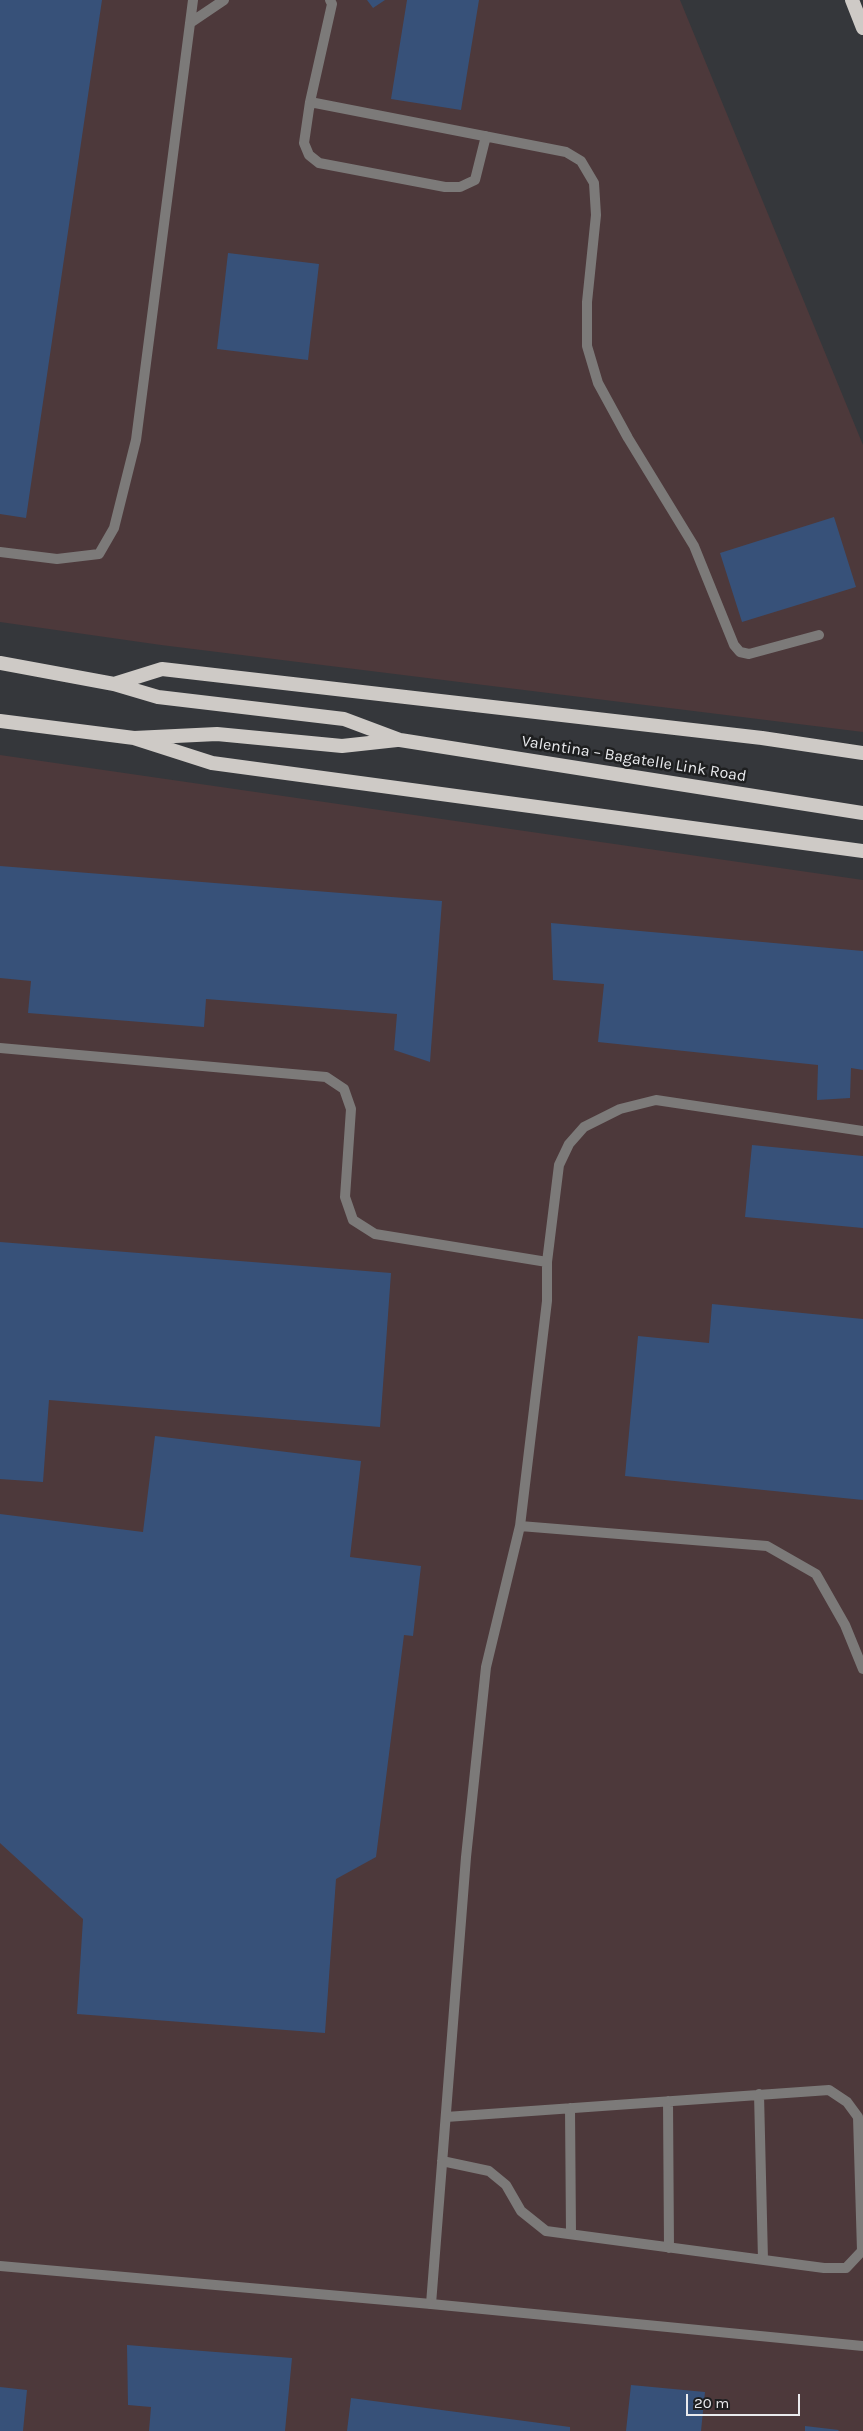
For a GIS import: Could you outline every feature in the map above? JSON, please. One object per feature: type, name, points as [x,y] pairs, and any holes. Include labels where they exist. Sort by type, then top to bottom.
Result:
[{"type":"highway","points":[[852,0],[863,28]]},
{"type":"highway","points":[[0,662],[114,684],[158,697],[344,719],[400,740]]},
{"type":"highway","points":[[114,684],[162,670],[172,670],[742,736],[863,753]]},
{"type":"highway","points":[[0,721],[134,738],[217,734],[342,746],[400,740]]},
{"type":"highway","points":[[134,738],[212,763],[863,851]]},
{"type":"highway","name":"Valentina – Bagatelle Link Road","points":[[400,740],[863,813]]},
{"type":"street","points":[[0,552],[56,559],[99,554],[114,528],[136,440],[193,0]]},
{"type":"street","points":[[190,24],[224,0]]},
{"type":"street","points":[[330,0],[332,4],[310,102],[304,144],[308,156],[319,163],[445,187],[460,187],[475,180],[486,136]]},
{"type":"street","points":[[310,102],[566,152],[580,161],[594,183],[596,215],[587,302],[587,346],[598,383],[628,438],[694,546],[734,645],[740,652],[749,654],[819,635]]},
{"type":"street","points":[[0,1048],[326,1077],[344,1089],[351,1109],[345,1197],[353,1220],[375,1234],[547,1262]]},
{"type":"street","points":[[431,2304],[466,1857],[486,1667],[520,1526],[547,1302],[547,1262],[559,1166],[569,1144],[584,1127],[620,1109],[656,1100],[863,1131]]},
{"type":"street","points":[[520,1526],[768,1546],[816,1574],[846,1625],[863,1669]]},
{"type":"street","points":[[442,2161],[489,2171],[506,2185],[521,2211],[546,2232],[824,2268],[846,2268],[862,2251],[858,2116],[847,2102],[828,2090],[446,2117]]},
{"type":"street","points":[[759,2094],[763,2260]]},
{"type":"street","points":[[668,2101],[669,2248]]},
{"type":"street","points":[[570,2108],[571,2234]]},
{"type":"street","points":[[0,2266],[431,2304],[863,2346]]},
{"type":"shaded area","points":[[0,0],[680,0],[863,445],[863,732],[161,645],[0,622]]},
{"type":"shaded area","points":[[0,755],[863,880],[863,2431],[0,2431]]},
{"type":"building","points":[[0,0],[102,0],[26,518],[0,514]]},
{"type":"building","points":[[367,0],[385,0],[373,8]]},
{"type":"building","points":[[407,0],[479,0],[461,110],[391,99]]},
{"type":"building","points":[[228,253],[319,264],[308,360],[217,349]]},
{"type":"building","points":[[834,517],[856,587],[742,622],[720,553]]},
{"type":"building","points":[[0,866],[442,901],[430,1062],[394,1050],[397,1014],[206,999],[204,1027],[28,1013],[31,981],[0,978]]},
{"type":"building","points":[[551,923],[863,951],[863,1070],[851,1068],[850,1098],[817,1100],[818,1065],[598,1042],[604,984],[553,980]]},
{"type":"building","points":[[752,1145],[863,1156],[863,1228],[745,1217]]},
{"type":"building","points":[[0,1242],[391,1273],[380,1427],[49,1400],[43,1482],[0,1479]]},
{"type":"building","points":[[712,1304],[863,1319],[863,1500],[625,1476],[638,1336],[709,1343]]},
{"type":"building","points":[[155,1436],[361,1461],[350,1557],[421,1566],[413,1636],[404,1635],[376,1857],[336,1879],[325,2033],[77,2014],[83,1919],[0,1843],[0,1514],[143,1532]]},
{"type":"building","points":[[127,2345],[292,2358],[285,2431],[149,2431],[151,2407],[128,2405]]},
{"type":"building","points":[[631,2385],[705,2392],[701,2431],[626,2431]]},
{"type":"building","points":[[0,2387],[27,2390],[23,2431],[0,2431]]},
{"type":"building","points":[[351,2398],[570,2427],[570,2431],[347,2431]]},
{"type":"building","points":[[805,2426],[839,2430],[805,2431]]}]
